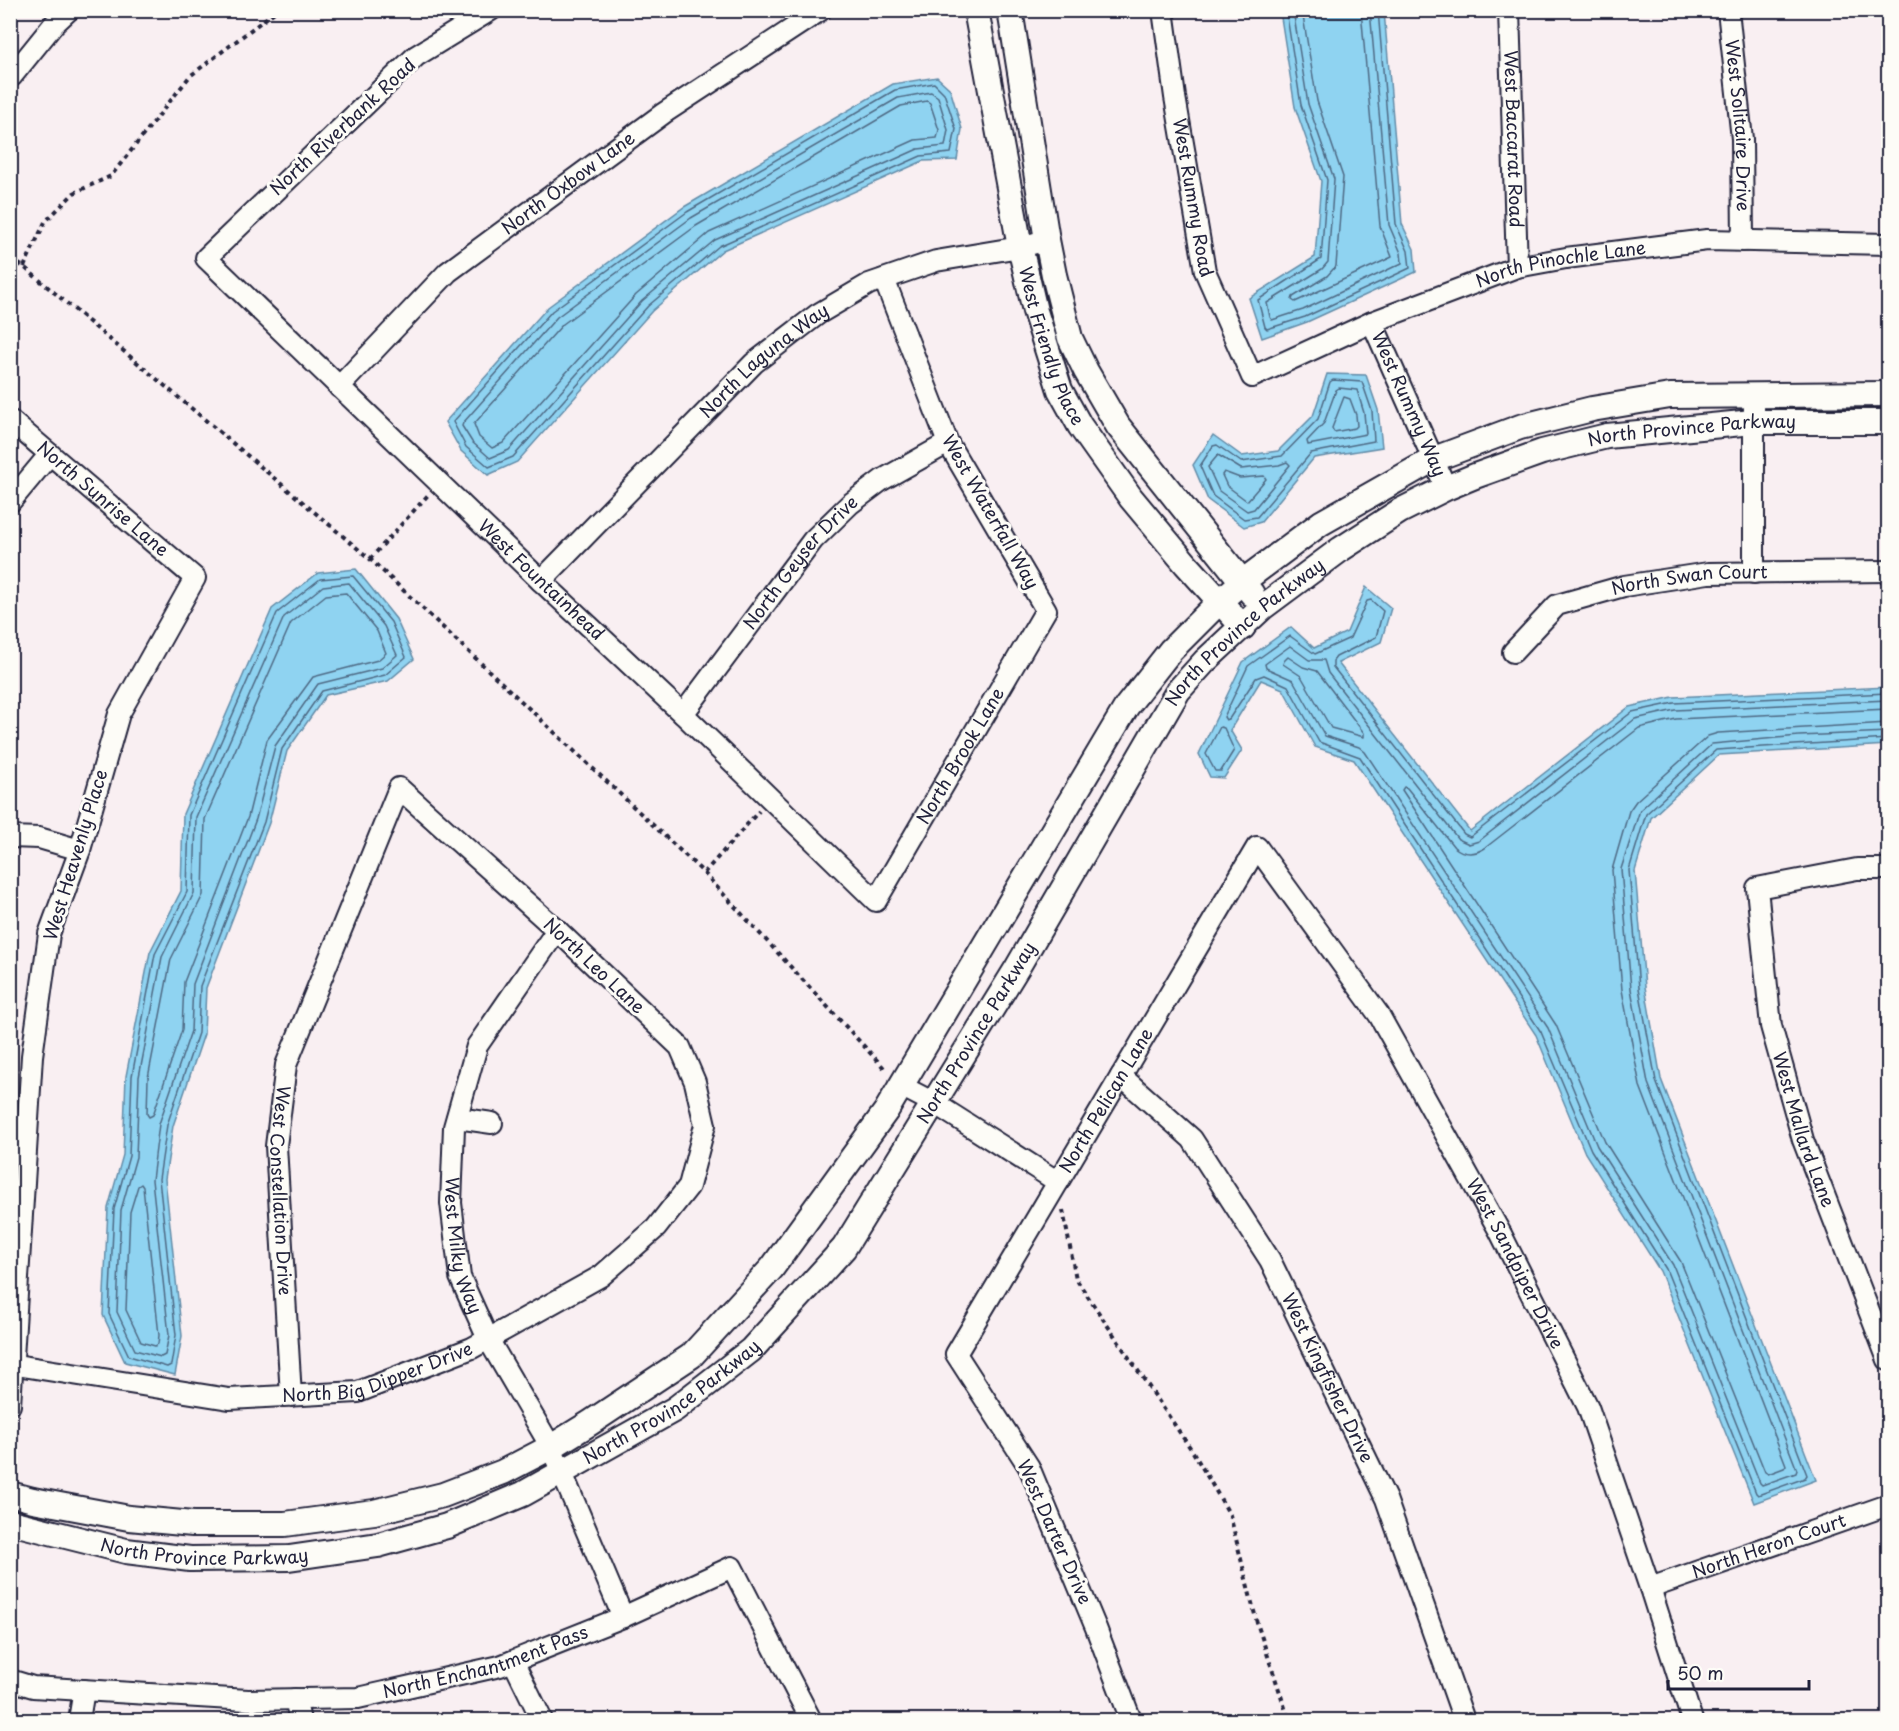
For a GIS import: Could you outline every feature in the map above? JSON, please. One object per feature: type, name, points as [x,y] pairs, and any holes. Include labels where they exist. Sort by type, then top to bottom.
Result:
[{"type":"street","points":[[11,75],[54,24],[69,10]]},
{"type":"street","name":"North Riverbank Road","points":[[206,258],[416,56],[491,10]]},
{"type":"street","name":"North Oxbow Lane","points":[[339,387],[448,272],[664,113],[821,10]]},
{"type":"street","name":"West Friendly Place","points":[[976,10],[1020,247],[1035,311],[1060,390],[1075,417],[1131,498],[1243,627]]},
{"type":"street","name":"West Friendly Place","points":[[1010,10],[1047,240],[1070,339],[1118,426],[1263,607]]},
{"type":"street","name":"West Rummy Road","points":[[1163,10],[1175,97],[1205,271],[1252,377]]},
{"type":"street","name":"West Baccarat Road","points":[[1509,10],[1517,267]]},
{"type":"street","name":"West Solitaire Drive","points":[[1728,10],[1742,139],[1743,241]]},
{"type":"street","name":"North Laguna Way","points":[[541,581],[754,363],[818,314],[869,284],[936,261],[1020,247],[1047,240]]},
{"type":"street","name":"North Pinochle Lane","points":[[1252,377],[1372,322],[1517,267],[1566,258],[1696,241],[1888,244]]},
{"type":"street","name":"West Fountainhead","points":[[206,258],[876,901]]},
{"type":"street","name":"West Waterfall Way","points":[[884,279],[948,443],[1046,610]]},
{"type":"street","name":"West Rummy Way","points":[[1372,322],[1446,488]]},
{"type":"street","points":[[1754,394],[1754,573]]},
{"type":"street","name":"North Province Parkway","points":[[10,1522],[126,1551],[190,1558],[289,1558],[378,1545],[447,1526],[523,1494],[557,1460],[691,1356],[772,1268],[901,1086],[1128,706],[1171,650],[1242,582],[1322,523],[1434,459],[1520,427],[1592,409],[1670,396],[1888,394]]},
{"type":"street","name":"North Sunrise Lane","points":[[10,420],[195,578]]},
{"type":"street","name":"North Province Parkway","points":[[10,1494],[129,1518],[193,1524],[285,1524],[374,1512],[443,1495],[502,1472],[557,1460],[675,1409],[751,1350],[844,1248],[1017,969],[1178,691],[1205,661],[1263,607],[1341,549],[1401,511],[1446,488],[1542,452],[1607,436],[1753,422],[1888,422]]},
{"type":"street","name":"North Geyser Drive","points":[[683,714],[813,540],[850,504],[882,480],[948,443]]},
{"type":"street","points":[[10,502],[50,454]]},
{"type":"street","name":"North Swan Court","points":[[1513,652],[1557,605],[1624,586],[1708,573],[1888,571]]},
{"type":"street","name":"West Heavenly Place","points":[[10,1405],[32,1056],[49,934],[80,850],[119,714],[195,578]]},
{"type":"street","name":"North Brook Lane","points":[[876,901],[1046,610]]},
{"type":"street","name":"North Leo Lane","points":[[399,788],[557,930],[680,1047],[695,1082],[705,1125],[689,1186]]},
{"type":"street","name":"West Constellation Drive","points":[[291,1396],[276,1146],[286,1065],[399,788]]},
{"type":"street","points":[[10,837],[39,838],[80,850]]},
{"type":"street","name":"North Pelican Lane","points":[[956,1354],[1257,847]]},
{"type":"street","name":"West Sandpiper Drive","points":[[1257,847],[1379,1015],[1500,1232],[1588,1407],[1692,1720]]},
{"type":"street","name":"West Mallard Lane","points":[[1888,869],[1857,869],[1756,888],[1771,1026],[1777,1049],[1803,1140],[1888,1360]]},
{"type":"street","name":"West Milky Way","points":[[557,930],[477,1046],[454,1127],[452,1203],[460,1277],[488,1339],[557,1460],[623,1617]]},
{"type":"street","name":"West Kingfisher Drive","points":[[1121,1076],[1192,1139],[1270,1260],[1386,1499],[1464,1720]]},
{"type":"street","points":[[901,1086],[934,1103],[1058,1182]]},
{"type":"street","points":[[457,1118],[492,1123]]},
{"type":"street","name":"North Big Dipper Drive","points":[[11,1365],[229,1399],[358,1392],[472,1348],[601,1276],[656,1228],[689,1186]]},
{"type":"street","name":"West Darter Drive","points":[[956,1354],[1029,1467],[1096,1628],[1131,1720]]},
{"type":"street","name":"North Heron Court","points":[[1650,1588],[1888,1505]]},
{"type":"street","name":"North Enchantment Pass","points":[[10,1680],[33,1687],[248,1700],[358,1698],[500,1666],[623,1617],[732,1567],[811,1720]]},
{"type":"street","points":[[513,1661],[542,1720]]},
{"type":"street","points":[[79,1720],[84,1690]]},
{"type":"street","points":[[295,1699],[300,1720]]},
{"type":"path","points":[[24,267],[45,222],[74,194],[111,176],[190,76],[277,10]]},
{"type":"path","points":[[1886,10],[1888,53]]},
{"type":"path","points":[[10,259],[24,267],[370,559],[704,873],[901,1086]]},
{"type":"path","points":[[370,559],[439,483]]},
{"type":"path","points":[[704,873],[770,798]]},
{"type":"path","points":[[1058,1182],[1076,1279],[1193,1452],[1230,1515],[1257,1623],[1289,1720]]},
{"type":"water","points":[[1280,11],[1384,11],[1402,224],[1414,249],[1416,272],[1307,322],[1262,338],[1249,298],[1315,257],[1321,181],[1295,107]]},
{"type":"water","points":[[937,77],[950,89],[962,129],[957,160],[923,161],[723,250],[652,311],[517,462],[488,475],[461,451],[445,422],[548,307],[684,207],[893,84]]},
{"type":"water","points":[[1327,374],[1366,375],[1378,410],[1382,447],[1314,458],[1261,522],[1244,527],[1208,500],[1193,465],[1213,435],[1242,456],[1278,451],[1313,416]]},
{"type":"water","points":[[356,569],[396,619],[414,659],[388,681],[326,695],[287,751],[269,823],[206,988],[204,1034],[173,1126],[165,1179],[182,1336],[175,1375],[125,1362],[103,1315],[108,1208],[123,1155],[126,1076],[150,952],[181,891],[183,814],[272,609],[318,573]]},
{"type":"water","points":[[1366,587],[1391,608],[1381,642],[1338,663],[1470,831],[1629,707],[1673,697],[1888,687],[1888,745],[1719,755],[1651,818],[1635,871],[1645,987],[1661,1079],[1816,1480],[1754,1503],[1660,1271],[1585,1153],[1536,1035],[1354,760],[1315,747],[1283,689],[1261,680],[1230,730],[1242,750],[1224,778],[1210,777],[1199,754],[1243,662],[1291,627],[1314,648],[1347,632]]}]
